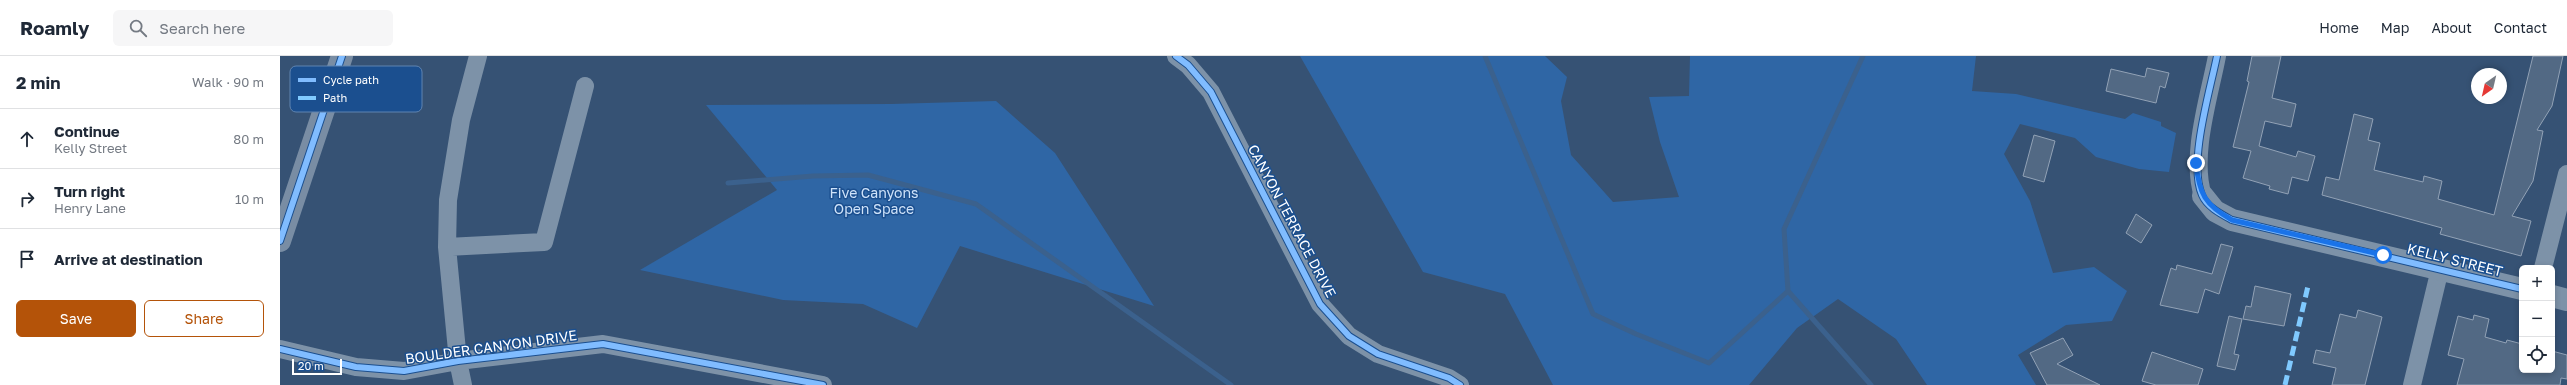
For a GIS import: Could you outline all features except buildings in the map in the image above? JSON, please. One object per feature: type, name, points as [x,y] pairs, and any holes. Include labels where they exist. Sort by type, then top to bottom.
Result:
[{"type":"main road","points":[[339,66],[342,56]]},
{"type":"main road","points":[[280,240],[323,112]]},
{"type":"street","points":[[463,385],[458,361],[447,247],[448,200],[461,120],[478,56]]},
{"type":"street","name":"CANYON TERRACE DRIVE","points":[[1176,56],[1188,65],[1211,92],[1320,304],[1349,336],[1378,354],[1449,378],[1460,385]]},
{"type":"street","points":[[2203,196],[2198,182],[2196,163],[2217,56]]},
{"type":"street","points":[[447,247],[544,242],[585,86]]},
{"type":"street","points":[[2544,265],[2567,174]]},
{"type":"street","name":"KELLY STREET","points":[[2203,196],[2215,210],[2232,220],[2519,287]]},
{"type":"street","points":[[2412,385],[2440,269]]},
{"type":"street","points":[[2555,297],[2567,300]]},
{"type":"street","name":"BOULDER CANYON DRIVE","points":[[280,349],[356,366],[404,371],[458,361],[603,344],[823,385]]},
{"type":"green space","points":[[1300,56],[1545,56],[1567,77],[1561,101],[1571,155],[1613,202],[1679,197],[1660,142],[1649,97],[1689,96],[1690,56],[1976,56],[1972,91],[2016,94],[2125,119],[2133,113],[2161,122],[2161,126],[2176,133],[2169,172],[2139,169],[2096,157],[2075,138],[2020,124],[2004,154],[2030,201],[2053,273],[2094,267],[2127,291],[2112,321],[2066,325],[2018,355],[2036,385],[1927,385],[1896,339],[1838,299],[1797,328],[1749,385],[1553,385],[1505,294],[1423,272]]},
{"type":"green space","name":"Five Canyons Open Space","points":[[996,101],[1055,153],[1154,306],[960,246],[917,328],[863,304],[783,300],[640,270],[777,190],[706,105],[891,104]]},
{"type":"waterway","points":[[1485,56],[1593,314],[1636,334],[1709,363],[1788,291]]},
{"type":"waterway","points":[[1863,56],[1784,229],[1788,291],[1871,385]]},
{"type":"waterway","points":[[728,183],[813,176],[868,175],[976,204],[1231,385]]},
{"type":"marked path","points":[[2285,385],[2308,286]]},
{"type":"cycle path","points":[[339,66],[342,56]]},
{"type":"cycle path","points":[[1176,56],[1188,65],[1211,92],[1320,304],[1349,336],[1378,354],[1449,378],[1460,385]]},
{"type":"cycle path","points":[[2217,56],[2205,107],[2197,165],[2198,181],[2202,195],[2207,203],[2215,210],[2232,220],[2519,288]]},
{"type":"cycle path","points":[[280,241],[323,112]]},
{"type":"cycle path","points":[[280,349],[356,367],[404,371],[458,361],[603,344],[823,385]]},
{"type":"route","points":[[2196,163],[2198,182],[2203,196],[2215,210],[2232,220],[2383,255]]}]
